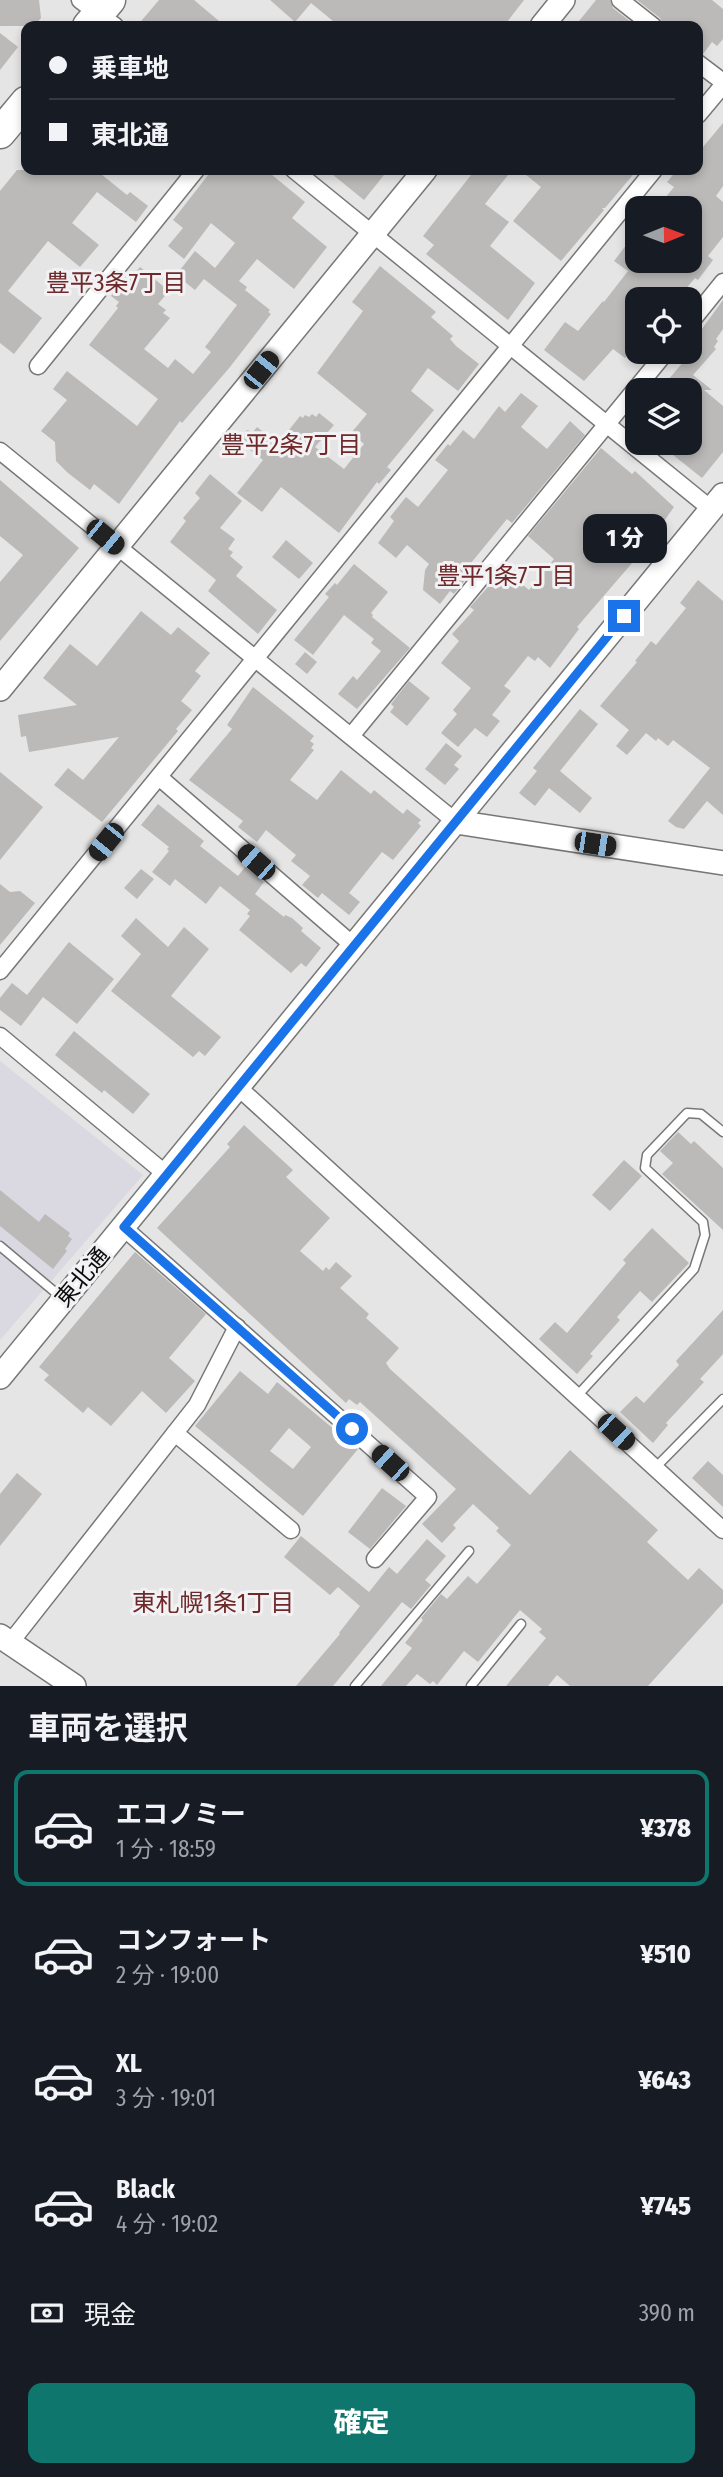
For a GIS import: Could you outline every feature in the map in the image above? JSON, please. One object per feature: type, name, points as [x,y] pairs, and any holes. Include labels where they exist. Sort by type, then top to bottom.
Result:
[{"type":"highway","points":[[0,134],[21,108]]},
{"type":"street","points":[[546,21],[563,0]]},
{"type":"street","points":[[620,0],[647,21]]},
{"type":"street","points":[[703,66],[723,84],[703,109]]},
{"type":"street","points":[[38,366],[192,175]]},
{"type":"street","points":[[300,175],[606,424],[717,502]]},
{"type":"street","points":[[0,688],[421,175]]},
{"type":"street","points":[[0,971],[650,175]]},
{"type":"street","points":[[702,308],[723,282]]},
{"type":"street","points":[[351,736],[656,364]]},
{"type":"street","points":[[0,451],[456,822],[723,863]]},
{"type":"street","name":"東北通","points":[[0,1377],[717,502]]},
{"type":"street","points":[[159,777],[354,946]]},
{"type":"street","points":[[0,1036],[167,1175]]},
{"type":"street","points":[[239,1088],[723,1530]]},
{"type":"street","points":[[124,1227],[428,1497],[375,1559]]},
{"type":"street","points":[[74,1686],[5,1639],[197,1405],[237,1327]]},
{"type":"street","points":[[175,1433],[291,1530]]},
{"type":"lane","points":[[577,1396],[694,1269],[705,1235],[703,1222],[645,1168],[647,1156],[687,1113],[701,1114],[723,1132]]},
{"type":"lane","points":[[0,1246],[63,1298]]},
{"type":"lane","points":[[655,1468],[723,1399]]},
{"type":"lane","points":[[355,1686],[469,1551]]},
{"type":"lane","points":[[471,1686],[521,1624]]},
{"type":"shaded area","points":[[0,1061],[143,1175],[0,1340]]},
{"type":"building","points":[[0,0],[39,0],[41,18],[38,21],[21,21],[21,26],[0,26]]},
{"type":"building","points":[[159,0],[194,0],[219,21],[141,21]]},
{"type":"building","points":[[270,0],[524,0],[508,21],[333,21],[311,3],[294,21]]},
{"type":"building","points":[[596,0],[610,0],[613,8],[630,21],[579,21]]},
{"type":"building","points":[[637,0],[712,0],[723,9],[723,39],[717,46],[712,42],[703,54],[703,21],[661,21]]},
{"type":"building","points":[[0,33],[18,47],[0,70]]},
{"type":"building","points":[[723,123],[723,186],[716,196],[723,202],[723,237],[708,256],[713,260],[698,280],[695,278],[687,287],[625,287],[625,358],[613,349],[584,381],[544,350],[565,322],[578,331],[626,273],[702,273],[702,196],[667,196],[674,187],[667,182],[673,175],[703,175],[703,147]]},
{"type":"building","points":[[17,170],[21,170],[21,175],[102,175],[127,195],[130,192],[148,206],[136,222],[97,192],[72,223],[99,245],[80,267],[48,241],[8,291],[42,318],[14,354],[0,343],[0,191]]},
{"type":"building","points":[[208,175],[272,175],[305,202],[292,218],[327,247],[294,289],[257,259],[239,281],[271,314],[230,367],[182,423],[180,421],[119,504],[94,484],[90,490],[68,473],[56,461],[55,442],[41,431],[67,400],[53,389],[67,371],[137,426],[158,399],[89,345],[118,308],[116,306],[119,302],[111,296],[126,277],[129,280],[140,267],[169,291],[158,304],[166,310],[163,313],[170,318],[144,349],[168,368],[175,359],[193,374],[211,352],[205,347],[237,305],[204,279],[195,290],[176,275],[195,251],[215,268],[235,243],[211,223],[184,259],[168,246],[183,228],[173,220]]},
{"type":"building","points":[[333,175],[384,175],[364,200]]},
{"type":"building","points":[[471,175],[508,175],[485,204],[509,222],[490,246],[535,283],[508,320],[426,254],[434,245],[423,236]]},
{"type":"building","points":[[526,175],[633,175],[605,208],[602,208],[604,210],[561,261],[513,221],[541,187]]},
{"type":"building","points":[[625,247],[625,269],[614,261]]},
{"type":"building","points":[[380,266],[436,312],[431,317],[453,336],[450,339],[456,346],[479,364],[458,391],[428,368],[411,391],[434,410],[387,467],[391,470],[379,484],[377,482],[339,533],[281,487],[262,512],[237,493],[263,460],[239,441],[247,430],[253,432],[257,427],[278,444],[300,416],[309,417],[312,414],[316,417],[319,413],[334,425],[315,447],[344,469],[364,444],[351,433],[367,414],[317,373],[363,311],[352,302]]},
{"type":"building","points":[[723,300],[723,329],[716,339],[716,349],[693,375],[697,378],[670,378],[682,364],[702,364],[702,329]]},
{"type":"building","points":[[702,382],[712,390],[704,390],[723,406],[723,452],[702,478],[673,455],[702,455]]},
{"type":"building","points":[[521,393],[538,406],[521,427],[547,449],[570,421],[585,435],[512,523],[507,519],[462,574],[467,578],[454,594],[450,591],[440,604],[423,590],[425,570],[429,564],[407,545],[396,558],[378,543],[394,521],[390,517],[406,497],[418,507],[448,470],[435,460],[448,444],[450,446],[463,430],[474,439],[499,406],[505,412]]},
{"type":"building","points":[[601,448],[632,474],[635,471],[674,507],[645,548],[577,627],[579,629],[550,668],[538,657],[535,661],[528,656],[504,686],[511,691],[492,715],[500,721],[487,737],[475,728],[458,747],[441,733],[457,714],[453,710],[471,688],[441,663],[459,641],[452,634],[474,610],[470,607],[504,569],[529,590],[554,559],[528,536]]},
{"type":"building","points":[[210,474],[242,501],[220,528],[235,539],[228,549],[233,552],[230,556],[243,567],[236,576],[277,610],[258,634],[208,591],[216,580],[170,542],[186,521],[183,518],[200,498],[195,493]]},
{"type":"building","points":[[0,480],[79,548],[0,641],[0,582],[23,555],[0,536]]},
{"type":"building","points":[[286,540],[313,563],[299,579],[272,557]]},
{"type":"building","points":[[354,564],[388,592],[371,613],[372,617],[410,648],[357,709],[338,694],[353,676],[357,680],[381,651],[371,643],[374,639],[344,615],[313,655],[294,640],[329,597],[325,594],[335,583],[337,585]]},
{"type":"building","points":[[698,580],[723,601],[723,815],[707,801],[684,829],[668,821],[710,768],[673,740],[668,746],[646,733],[627,755],[616,746],[629,730],[600,706],[651,641],[656,645],[686,608],[680,603]]},
{"type":"building","points":[[141,611],[171,635],[178,627],[210,653],[195,671],[201,676],[181,701],[192,710],[176,729],[178,731],[102,822],[54,785],[68,768],[83,780],[119,737],[29,752],[26,736],[21,737],[18,715],[77,705],[43,678],[70,644],[97,666]]},
{"type":"building","points":[[305,652],[317,662],[307,674],[295,664]]},
{"type":"building","points":[[409,681],[430,698],[407,726],[390,712],[394,707],[391,704]]},
{"type":"building","points":[[253,687],[314,736],[310,741],[314,744],[311,748],[314,750],[290,780],[317,800],[341,770],[371,794],[374,790],[403,814],[407,809],[421,820],[418,823],[421,826],[393,860],[382,852],[349,893],[360,902],[349,915],[322,893],[318,898],[302,885],[310,876],[291,861],[296,855],[266,830],[257,842],[238,827],[243,821],[189,780],[232,729],[227,725]]},
{"type":"building","points":[[580,709],[598,724],[560,771],[592,798],[580,813],[549,788],[535,806],[519,793],[537,771],[533,768]]},
{"type":"building","points":[[446,743],[462,756],[454,765],[459,769],[445,785],[425,769]]},
{"type":"building","points":[[0,772],[43,807],[0,860]]},
{"type":"building","points":[[158,804],[204,841],[200,846],[238,876],[245,867],[264,882],[255,894],[284,917],[285,915],[292,918],[303,928],[301,931],[321,948],[306,967],[301,963],[291,973],[239,930],[250,916],[247,914],[250,910],[220,886],[206,904],[175,879],[170,886],[152,872],[169,851],[169,847],[141,825]]},
{"type":"building","points":[[141,869],[154,879],[137,899],[124,888]]},
{"type":"building","points":[[0,884],[10,892],[20,891],[35,903],[0,945]]},
{"type":"building","points":[[136,918],[168,947],[184,927],[209,949],[171,996],[221,1037],[205,1056],[199,1051],[193,1057],[111,991],[141,954],[121,936]]},
{"type":"building","points":[[69,942],[114,979],[77,1024],[43,997],[21,1026],[0,1010],[0,998],[12,983],[27,995]]},
{"type":"building","points":[[74,1031],[150,1094],[133,1114],[55,1055]]},
{"type":"building","points":[[244,1125],[293,1170],[286,1177],[330,1218],[300,1251],[323,1271],[326,1267],[329,1270],[336,1262],[352,1276],[340,1288],[369,1314],[366,1318],[399,1348],[386,1363],[390,1369],[530,1495],[570,1450],[658,1530],[647,1542],[688,1580],[699,1568],[723,1590],[723,1603],[648,1686],[570,1686],[557,1675],[548,1686],[506,1686],[546,1638],[539,1632],[542,1629],[520,1610],[478,1662],[464,1651],[437,1685],[433,1681],[430,1684],[417,1674],[406,1686],[381,1686],[412,1648],[405,1643],[441,1594],[447,1599],[468,1576],[477,1584],[511,1545],[496,1531],[499,1528],[473,1504],[453,1525],[456,1528],[442,1543],[422,1524],[456,1489],[360,1402],[357,1405],[349,1399],[346,1403],[157,1228],[230,1147],[227,1144]]},
{"type":"building","points":[[678,1132],[691,1144],[694,1141],[723,1168],[723,1230],[662,1174],[673,1163],[660,1151]]},
{"type":"building","points":[[624,1160],[642,1176],[610,1211],[592,1195]]},
{"type":"building","points":[[0,1190],[39,1222],[45,1214],[70,1233],[68,1236],[72,1239],[65,1249],[67,1251],[53,1269],[0,1226]]},
{"type":"building","points":[[652,1228],[689,1263],[652,1302],[640,1291],[617,1317],[620,1320],[590,1354],[593,1356],[577,1374],[539,1339],[555,1322],[567,1333],[626,1263],[623,1260]]},
{"type":"building","points":[[135,1252],[206,1314],[169,1358],[195,1381],[166,1413],[142,1391],[111,1426],[88,1407],[83,1413],[44,1380],[49,1375],[39,1367]]},
{"type":"building","points":[[723,1310],[723,1354],[700,1379],[704,1382],[666,1423],[668,1425],[653,1443],[620,1412],[636,1396],[644,1403],[679,1365],[676,1361]]},
{"type":"building","points":[[240,1371],[268,1394],[277,1382],[358,1449],[303,1516],[195,1426]],"holes":[[[289,1428],[311,1447],[293,1469],[270,1451]]]},
{"type":"building","points":[[708,1461],[723,1475],[723,1507],[692,1478]]},
{"type":"building","points":[[17,1473],[42,1494],[0,1546],[0,1494]]},
{"type":"building","points":[[382,1488],[406,1506],[370,1549],[348,1532]]},
{"type":"building","points":[[301,1536],[369,1592],[389,1567],[397,1574],[427,1539],[446,1556],[425,1580],[431,1585],[411,1609],[402,1602],[333,1686],[296,1686],[360,1606],[338,1587],[330,1595],[284,1557]]},
{"type":"district","name":"豊平3条7丁目","points":[[116,283]]},
{"type":"district","name":"豊平2条7丁目","points":[[291,445]]},
{"type":"district","name":"豊平1条7丁目","points":[[506,576]]},
{"type":"district","name":"東札幌1条1丁目","points":[[213,1603]]},
{"type":"route","points":[[352,1429],[124,1227],[624,616]]}]
